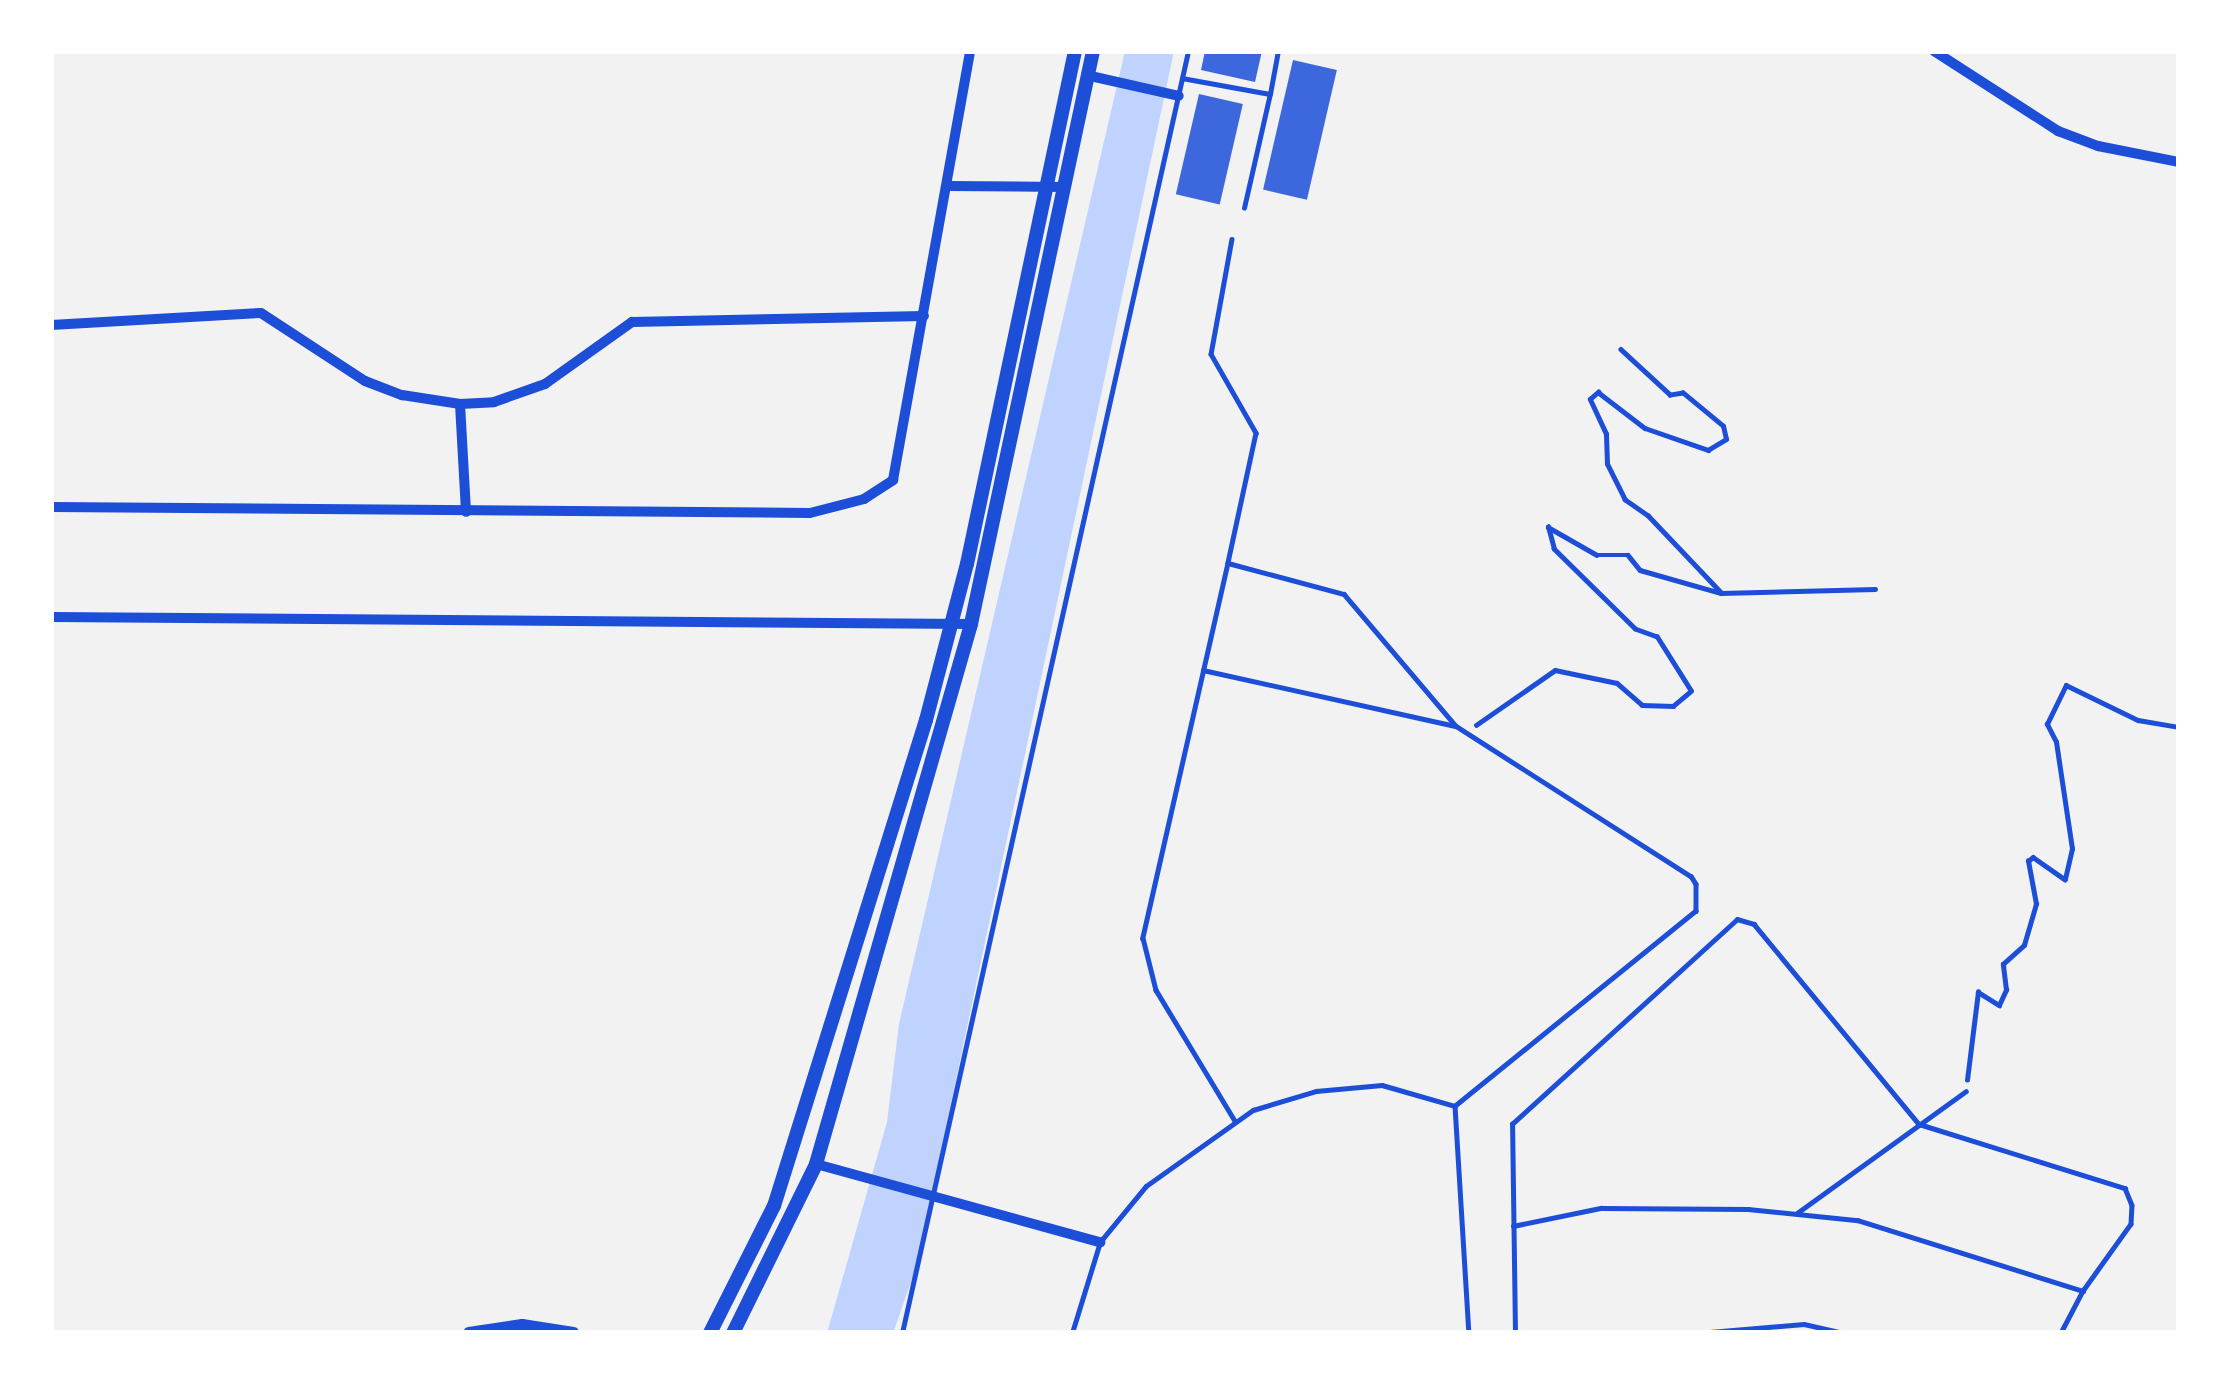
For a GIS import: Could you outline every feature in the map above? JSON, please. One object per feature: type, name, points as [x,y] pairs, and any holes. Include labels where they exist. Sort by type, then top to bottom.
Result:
[{"type":"main road","points":[[733,1333],[816,1164],[971,624],[1055,187],[1075,51]]},
{"type":"main road","points":[[710,1333],[774,1206],[951,624],[1055,187],[1093,51]]},
{"type":"street","points":[[51,507],[810,512],[864,499],[893,480],[970,51]]},
{"type":"street","points":[[1934,51],[2058,131],[2098,146],[2179,162]]},
{"type":"street","points":[[1071,72],[1179,96]]},
{"type":"street","points":[[948,186],[1055,187]]},
{"type":"street","points":[[51,326],[261,314],[365,381],[402,395],[460,404],[494,401],[545,384],[632,322],[924,316]]},
{"type":"street","points":[[460,404],[466,512]]},
{"type":"street","points":[[51,617],[971,624]]},
{"type":"street","points":[[816,1164],[1100,1242]]},
{"type":"street","points":[[469,1333],[522,1325],[573,1333]]},
{"type":"lane","points":[[902,1333],[1188,51]]},
{"type":"lane","points":[[1244,208],[1278,51]]},
{"type":"lane","points":[[1182,78],[1270,94]]},
{"type":"lane","points":[[1232,239],[1211,354],[1256,433],[1147,911],[1144,951],[1156,990],[1235,1121]]},
{"type":"lane","points":[[1228,562],[1344,594],[1456,726]]},
{"type":"lane","points":[[1203,670],[1456,726],[1691,876],[1699,902],[1696,911],[1456,1106]]},
{"type":"lane","points":[[1515,1333],[1512,1124],[1732,920],[1754,924],[1919,1124],[2125,1188],[2131,1224],[2083,1291],[2061,1333]]},
{"type":"lane","points":[[1072,1333],[1100,1242],[1146,1186],[1235,1121],[1282,1098],[1382,1085],[1456,1106]]},
{"type":"lane","points":[[1797,1213],[1966,1091]]},
{"type":"lane","points":[[1456,1106],[1469,1333]]},
{"type":"lane","points":[[1513,1226],[1600,1208],[1797,1213],[1921,1236],[2083,1291]]},
{"type":"lane","points":[[1698,1333],[1804,1324],[1844,1333]]},
{"type":"path","points":[[1621,350],[1670,395],[1683,393],[1723,426],[1726,439],[1708,450],[1645,428],[1598,392],[1590,399],[1606,434],[1607,464],[1625,500],[1648,516],[1721,593]]},
{"type":"path","points":[[1466,732],[1555,670],[1617,683],[1642,705],[1673,706],[1691,691],[1657,637],[1635,629],[1554,550],[1548,527],[1597,555],[1628,555],[1640,570],[1721,593],[1875,589]]},
{"type":"path","points":[[1966,1091],[1978,992],[1999,1004],[2006,990],[2003,964],[2024,945],[2036,904],[2028,862],[2033,857],[2065,879],[2072,849],[2056,742],[2048,724],[2066,685],[2138,720],[2179,727]]},
{"type":"water","points":[[1125,51],[1174,51],[916,1268],[893,1333],[827,1333],[887,1122],[899,1024]]},
{"type":"building","points":[[1205,51],[1262,51],[1255,82],[1201,70]]},
{"type":"building","points":[[1293,60],[1337,70],[1307,200],[1263,190]]},
{"type":"building","points":[[1199,94],[1243,104],[1220,204],[1176,194]]}]
